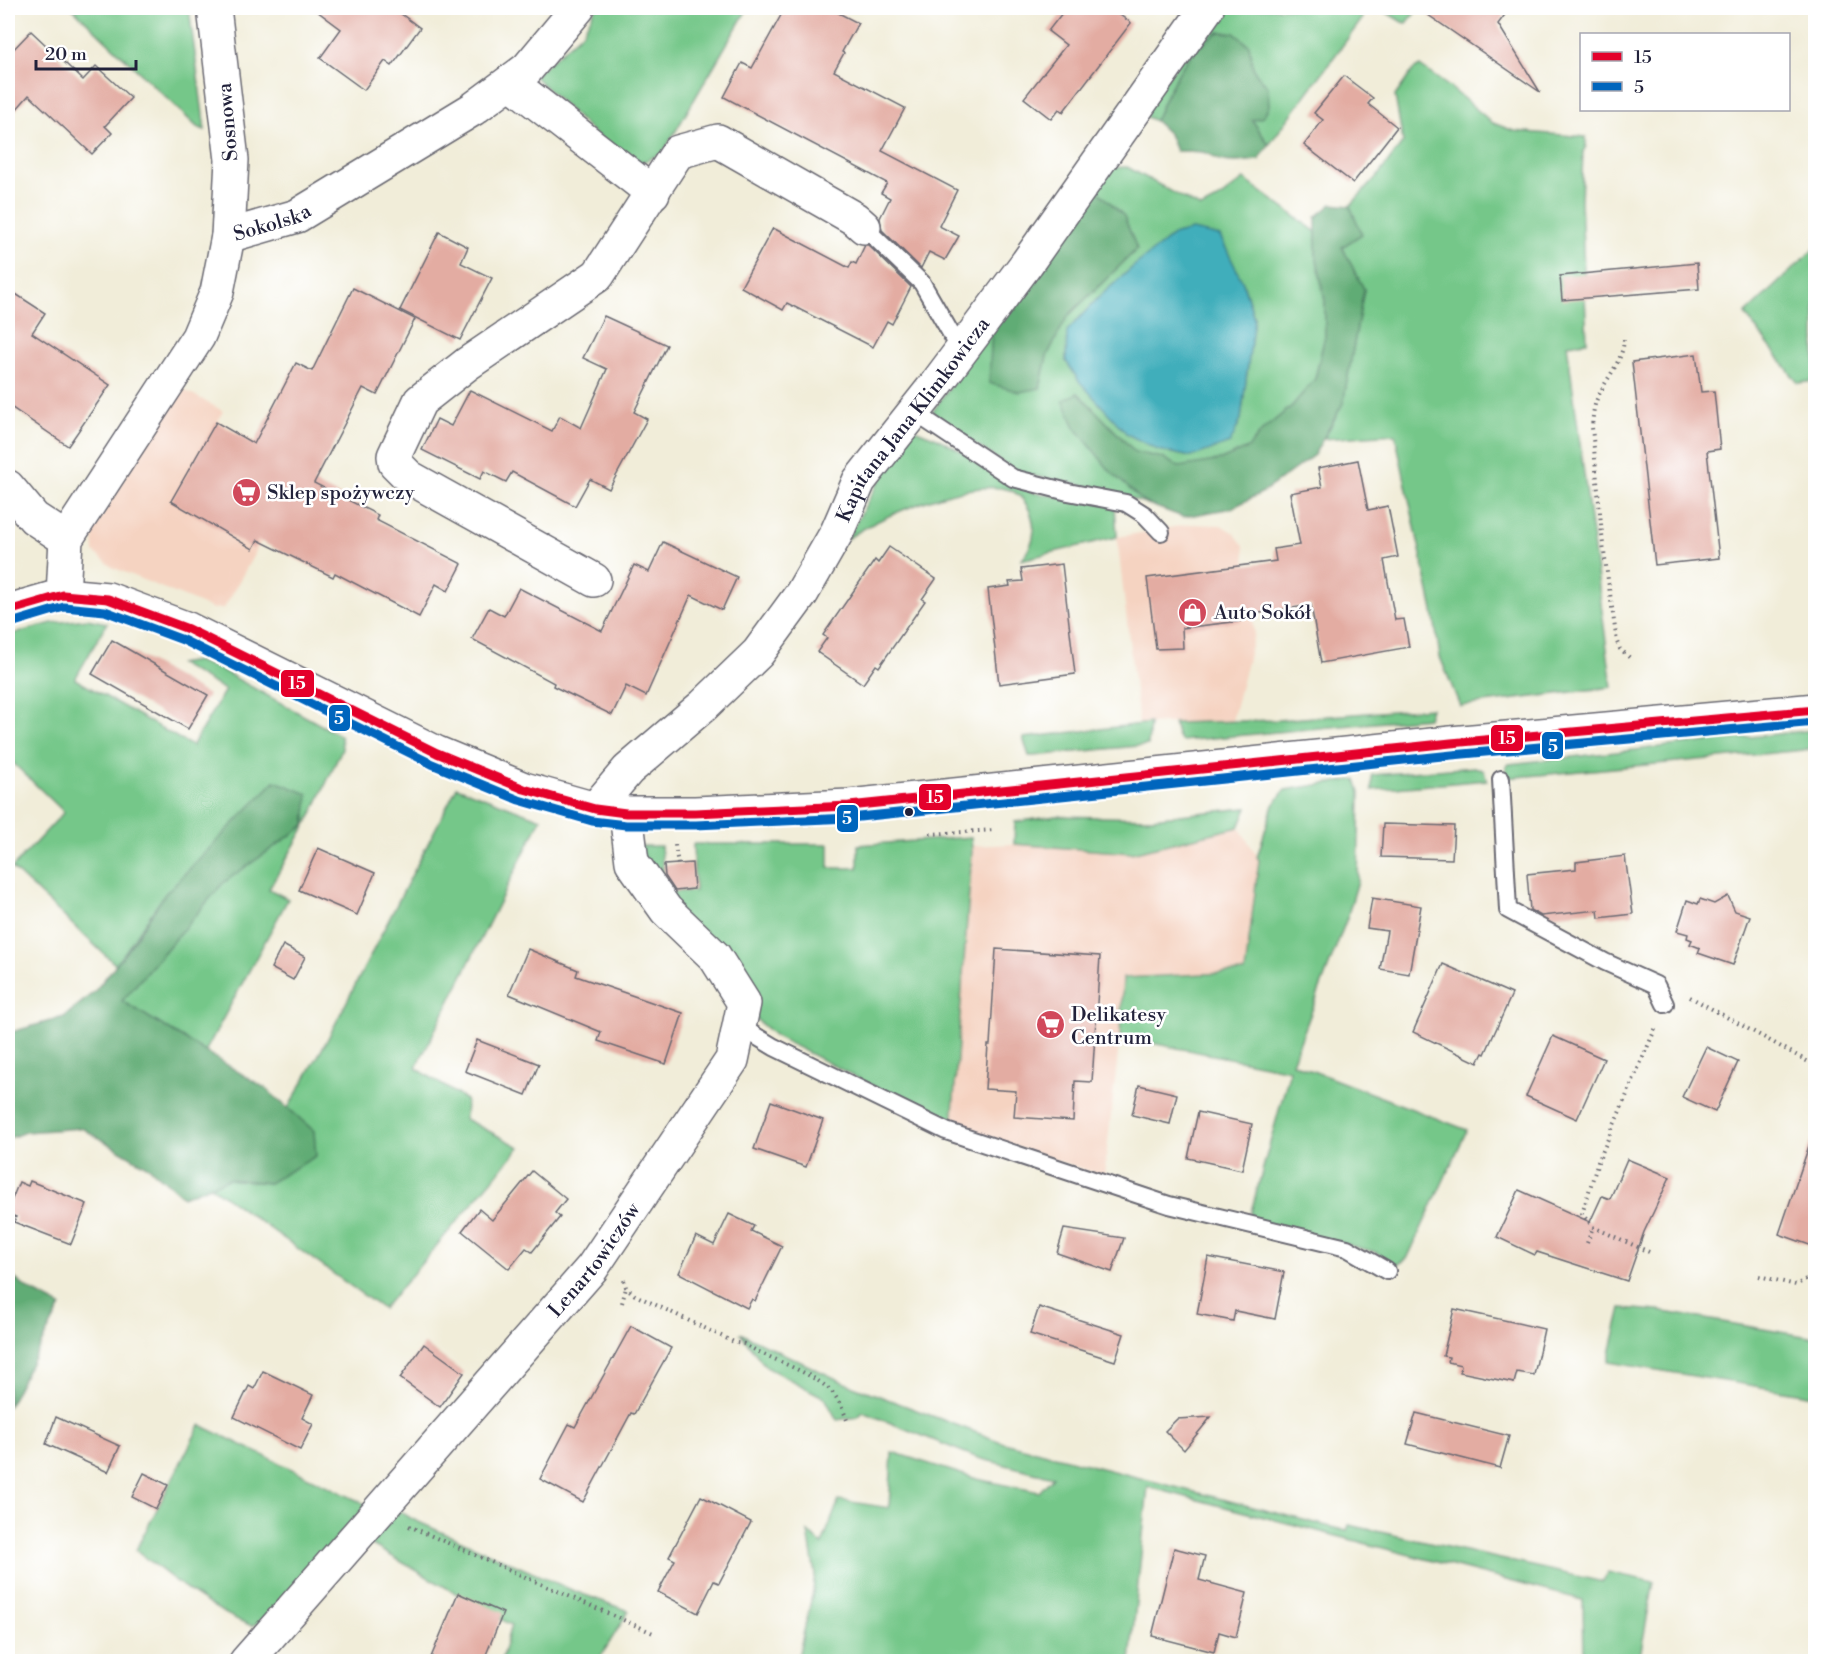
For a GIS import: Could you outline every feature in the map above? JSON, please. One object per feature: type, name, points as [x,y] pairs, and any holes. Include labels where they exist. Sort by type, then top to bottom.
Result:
[{"type":"street","name":"Sosnowa","points":[[214,8],[232,160],[228,236]]},
{"type":"street","name":"Sokolska","points":[[63,595],[66,539],[200,333],[217,292],[228,236],[297,216],[473,109],[527,69],[578,8]]},
{"type":"street","name":"Kapitana Jana Klimkowicza","points":[[610,811],[628,770],[704,705],[758,653],[802,593],[837,532],[860,481],[1033,254],[1207,8]]},
{"type":"street","points":[[510,82],[653,193]]},
{"type":"street","points":[[594,580],[409,477],[394,463],[394,456],[420,401],[467,364],[598,274],[678,152],[718,141],[855,219],[864,227]]},
{"type":"street","points":[[8,487],[34,518],[66,539]]},
{"type":"street","points":[[8,611],[63,595],[108,599],[188,629],[437,753],[524,789],[610,811],[695,813],[849,806],[1441,744],[1815,710]]},
{"type":"street","name":"Lenartowiczów","points":[[246,1662],[592,1268],[732,1060],[744,1003],[716,957],[666,910],[632,862],[610,811]]},
{"type":"lane","points":[[864,227],[922,283],[961,351]]},
{"type":"lane","points":[[914,412],[1013,478],[1126,503],[1145,515],[1161,532]]},
{"type":"lane","points":[[1501,779],[1508,910],[1605,962],[1656,985],[1665,1004]]},
{"type":"lane","points":[[739,1026],[774,1047],[946,1131],[1168,1206],[1347,1248],[1387,1271]]},
{"type":"path","points":[[1624,339],[1624,351],[1597,399],[1592,427],[1603,545],[1617,642],[1620,649],[1630,658]]},
{"type":"path","points":[[674,839],[678,865]]},
{"type":"path","points":[[1656,985],[1677,989],[1815,1066]]},
{"type":"path","points":[[1649,1252],[1593,1227],[1582,1214],[1598,1162],[1665,1004]]},
{"type":"path","points":[[1587,1243],[1593,1227]]},
{"type":"path","points":[[616,1232],[619,1266],[626,1287],[635,1295],[736,1343],[744,1344],[808,1376],[829,1389],[840,1402],[847,1420]]},
{"type":"path","points":[[1759,1276],[1796,1285],[1815,1273]]},
{"type":"path","points":[[622,1303],[626,1287]]},
{"type":"path","points":[[383,1506],[413,1529],[653,1633]]},
{"type":"shaded area","points":[[183,389],[223,411],[218,421],[302,469],[224,608],[213,609],[112,567],[94,552],[93,532],[142,447]]},
{"type":"shaded area","points":[[1191,524],[1221,525],[1234,533],[1244,546],[1254,634],[1232,721],[1139,724],[1117,537]]},
{"type":"shaded area","points":[[1239,827],[1259,859],[1245,972],[1123,978],[1120,1037],[1104,1176],[952,1126],[972,846],[1014,844],[1131,853]]},
{"type":"green space","points":[[72,8],[189,8],[205,130],[197,127]]},
{"type":"green space","points":[[596,8],[748,8],[663,153],[638,164],[626,164],[534,76],[582,33]]},
{"type":"green space","points":[[1220,8],[1350,8],[1363,18],[1269,145],[1252,120],[1268,87],[1254,71],[1248,45],[1234,33],[1219,32],[1213,35],[1167,93],[1155,121],[1140,114]]},
{"type":"green space","points":[[1379,8],[1419,8],[1407,23]]},
{"type":"green space","points":[[1219,32],[1234,33],[1249,45],[1254,71],[1268,87],[1269,106],[1263,117],[1252,120],[1269,145],[1259,160],[1229,162],[1202,152],[1176,151],[1169,134],[1155,121],[1180,70],[1197,48]]},
{"type":"green space","points":[[1420,66],[1493,123],[1514,131],[1586,137],[1583,152],[1581,201],[1587,342],[1567,344],[1612,687],[1460,706],[1440,657],[1433,611],[1395,434],[1324,439],[1343,403],[1364,289],[1342,247],[1361,234],[1350,206],[1380,173],[1403,142],[1395,96],[1413,70]]},
{"type":"green space","points":[[1127,167],[1201,208],[1218,199],[1244,179],[1316,232],[1316,254],[1325,301],[1325,336],[1315,379],[1292,406],[1263,430],[1248,448],[1221,460],[1179,468],[1163,458],[1135,452],[1078,393],[1075,427],[1105,464],[1145,503],[1097,488],[1018,473],[940,420],[933,411],[992,326],[1040,388],[1047,356],[1067,317],[1137,249],[1093,186],[1109,168]],"holes":[[[1134,266],[1243,283],[1254,318],[1241,419],[1191,457],[1158,450],[1127,434],[1066,361],[1068,331],[1099,297]]]},
{"type":"green space","points":[[1093,186],[1124,216],[1137,249],[1067,317],[1047,356],[1040,388],[1019,392],[989,383],[992,326]]},
{"type":"green space","points":[[1332,204],[1350,206],[1362,234],[1342,247],[1364,289],[1343,403],[1314,455],[1263,492],[1232,508],[1183,517],[1145,503],[1110,471],[1075,427],[1063,400],[1078,393],[1135,452],[1163,458],[1179,467],[1221,460],[1248,448],[1263,430],[1292,406],[1315,379],[1325,336],[1325,301],[1316,254],[1316,217]]},
{"type":"green space","points":[[1815,248],[1815,381],[1798,383],[1745,314]]},
{"type":"green space","points":[[909,427],[937,438],[976,459],[992,473],[1035,493],[1115,505],[1117,537],[1021,560],[1033,538],[1034,527],[1029,510],[1022,498],[1014,492],[989,488],[969,490],[924,502],[880,520],[847,539]]},
{"type":"green space","points":[[87,619],[107,623],[75,679],[192,746],[225,690],[179,664],[196,661],[221,670],[341,736],[342,749],[310,818],[269,889],[288,899],[205,1052],[122,1001],[223,883],[305,825],[206,852],[165,894],[116,965],[12,868],[64,812],[8,758],[8,635],[52,623]]},
{"type":"green space","points":[[1431,708],[1428,718],[1181,741],[1174,723],[1277,720]]},
{"type":"green space","points":[[1150,723],[1148,745],[1029,756],[1023,738]]},
{"type":"green space","points":[[1815,730],[1815,749],[1506,778],[1506,767],[1509,764]]},
{"type":"green space","points":[[1475,767],[1484,771],[1487,780],[1372,790],[1372,775]]},
{"type":"green space","points":[[1356,779],[1360,792],[1358,881],[1347,918],[1292,1063],[1467,1130],[1407,1259],[1397,1265],[1375,1252],[1249,1219],[1290,1070],[1120,1037],[1123,978],[1245,972],[1259,860],[1257,857],[1273,805],[1285,790]]},
{"type":"green space","points":[[275,781],[308,794],[305,825],[223,883],[122,1001],[265,1088],[314,1131],[316,1156],[269,1183],[228,1179],[183,1197],[150,1168],[82,1128],[25,1132],[8,1139],[8,1033],[64,1017],[95,991],[129,948],[165,894]]},
{"type":"green space","points":[[457,787],[541,819],[416,1068],[466,1100],[465,1119],[520,1147],[383,1309],[210,1186],[228,1179],[269,1183],[314,1131],[288,1108],[325,1044]]},
{"type":"green space","points":[[1247,808],[1239,827],[1131,853],[1014,844],[1015,822],[1056,816],[1151,818]]},
{"type":"green space","points":[[971,837],[972,851],[952,1126],[775,1036],[757,1020],[716,953],[666,903],[636,862],[637,846],[661,846],[665,892],[695,891],[693,844],[829,844],[829,868],[858,868],[858,845]]},
{"type":"green space","points":[[8,1273],[28,1289],[61,1306],[8,1407]]},
{"type":"green space","points":[[1621,1308],[1659,1311],[1815,1338],[1815,1396],[1608,1362]]},
{"type":"green space","points":[[740,1333],[845,1383],[1004,1443],[1347,1531],[1349,1525],[1603,1582],[1608,1572],[1654,1582],[1639,1661],[1584,1661],[1583,1600],[1148,1487],[1130,1661],[802,1661],[803,1658],[798,1657],[815,1574],[808,1532],[822,1544],[839,1500],[889,1508],[892,1452],[977,1479],[1039,1492],[1053,1477],[978,1458],[863,1412],[858,1417],[837,1420],[825,1398],[766,1367]]},
{"type":"green space","points":[[200,1425],[367,1505],[261,1622],[252,1626],[206,1602],[136,1550]]},
{"type":"green space","points":[[392,1506],[412,1519],[574,1591],[629,1611],[598,1661],[501,1661],[511,1625],[367,1542]]},
{"type":"water","points":[[1192,230],[1220,236],[1243,283],[1254,318],[1241,419],[1230,443],[1191,457],[1158,450],[1127,434],[1079,381],[1066,361],[1067,331],[1099,297],[1175,234]]},
{"type":"building","points":[[313,8],[393,8],[420,28],[392,66],[385,61],[364,90],[320,58],[341,29]]},
{"type":"building","points":[[785,8],[829,8],[858,23],[834,71],[905,108],[882,151],[957,190],[939,226],[959,236],[945,260],[929,252],[921,268],[882,230],[880,218],[890,198],[881,193],[887,183],[724,97],[742,63],[752,68]]},
{"type":"building","points":[[1066,8],[1110,8],[1131,23],[1063,112],[1059,109],[1051,119],[1024,98],[1066,45],[1048,31]]},
{"type":"building","points":[[1418,8],[1510,8],[1498,24],[1540,92]]},
{"type":"building","points":[[31,31],[83,80],[96,66],[131,98],[105,126],[112,133],[92,154],[29,95],[8,119],[8,55]]},
{"type":"building","points":[[1344,76],[1373,98],[1368,104],[1397,127],[1353,183],[1304,145],[1323,120],[1314,113]]},
{"type":"building","points":[[773,228],[849,268],[852,262],[856,264],[865,245],[868,245],[911,287],[892,324],[887,321],[873,347],[787,303],[783,310],[741,287]]},
{"type":"building","points":[[439,232],[468,247],[461,263],[492,278],[460,340],[400,310]]},
{"type":"building","points":[[1697,263],[1699,289],[1562,300],[1560,276]]},
{"type":"building","points":[[353,288],[415,319],[377,395],[363,388],[314,483],[378,515],[376,520],[462,564],[448,591],[436,584],[419,617],[335,573],[333,577],[258,540],[253,549],[171,501],[216,422],[254,444],[296,363],[312,371]]},
{"type":"building","points":[[8,289],[45,313],[32,333],[110,385],[68,446],[8,405]]},
{"type":"building","points":[[604,316],[667,345],[634,412],[647,419],[609,489],[590,479],[575,506],[512,472],[506,482],[484,471],[480,479],[422,450],[437,419],[451,426],[470,390],[552,431],[560,416],[581,428],[607,369],[583,358]]},
{"type":"building","points":[[1696,354],[1701,392],[1714,391],[1720,449],[1707,451],[1719,558],[1655,565],[1632,362]]},
{"type":"building","points":[[1358,460],[1368,510],[1388,506],[1398,557],[1384,560],[1395,620],[1404,619],[1409,647],[1321,663],[1311,605],[1240,616],[1241,621],[1182,628],[1183,648],[1156,649],[1147,578],[1276,561],[1274,549],[1300,545],[1290,493],[1322,487],[1318,468]]},
{"type":"building","points":[[663,542],[737,577],[722,610],[691,595],[646,696],[626,686],[612,715],[553,686],[554,683],[472,639],[489,608],[504,616],[519,588],[602,631],[634,565],[649,572]]},
{"type":"building","points":[[889,547],[936,579],[922,599],[925,601],[879,667],[876,665],[863,684],[817,652],[827,638],[823,635],[875,560],[878,563]]},
{"type":"building","points":[[1062,564],[1075,674],[999,684],[988,589],[1010,586],[1009,582],[1023,581],[1021,569]]},
{"type":"building","points":[[112,640],[208,695],[188,729],[92,674]]},
{"type":"building","points":[[1383,824],[1454,826],[1452,859],[1381,857]]},
{"type":"building","points":[[318,848],[375,873],[357,915],[299,890]]},
{"type":"building","points":[[1625,856],[1633,914],[1599,918],[1598,910],[1541,916],[1530,910],[1527,874],[1576,869],[1576,862]]},
{"type":"building","points":[[692,863],[694,889],[675,891],[665,876],[664,865]]},
{"type":"building","points":[[1728,896],[1735,911],[1750,916],[1733,965],[1698,953],[1700,948],[1690,944],[1692,940],[1687,938],[1688,934],[1677,931],[1687,900],[1698,904],[1700,899],[1714,904]]},
{"type":"building","points":[[1372,898],[1421,906],[1409,974],[1380,969],[1387,931],[1367,928]]},
{"type":"building","points":[[283,945],[305,957],[293,980],[271,968]]},
{"type":"building","points":[[528,949],[578,970],[576,976],[683,1013],[666,1064],[598,1041],[601,1032],[509,994]]},
{"type":"building","points":[[996,949],[1100,956],[1092,1082],[1075,1081],[1073,1121],[1014,1117],[1016,1091],[985,1089]]},
{"type":"building","points":[[1443,964],[1512,994],[1485,1054],[1483,1053],[1478,1063],[1413,1032]]},
{"type":"building","points":[[1553,1036],[1604,1059],[1577,1119],[1526,1096]]},
{"type":"building","points":[[477,1040],[539,1064],[526,1095],[465,1071]]},
{"type":"building","points":[[1706,1047],[1738,1062],[1715,1112],[1682,1097]]},
{"type":"building","points":[[1139,1085],[1177,1094],[1170,1124],[1132,1115]]},
{"type":"building","points":[[771,1101],[823,1120],[806,1167],[754,1149]]},
{"type":"building","points":[[1198,1112],[1252,1124],[1242,1170],[1188,1158]]},
{"type":"building","points":[[1811,1140],[1815,1141],[1815,1247],[1779,1234]]},
{"type":"building","points":[[1627,1159],[1670,1177],[1644,1232],[1627,1281],[1537,1252],[1535,1255],[1497,1237],[1519,1190],[1590,1222],[1602,1196],[1610,1199]]},
{"type":"building","points":[[532,1171],[566,1199],[555,1213],[560,1217],[532,1252],[526,1248],[509,1269],[462,1231],[479,1209],[492,1220]]},
{"type":"building","points":[[30,1181],[87,1204],[71,1244],[14,1222],[16,1217],[8,1214],[19,1182],[28,1186]]},
{"type":"building","points":[[729,1214],[754,1226],[751,1231],[782,1246],[755,1301],[752,1299],[747,1308],[679,1273],[696,1236],[714,1245]]},
{"type":"building","points":[[1064,1229],[1124,1238],[1112,1272],[1057,1253]]},
{"type":"building","points":[[1208,1257],[1284,1272],[1275,1319],[1235,1311],[1233,1321],[1197,1314]]},
{"type":"building","points":[[1039,1307],[1124,1334],[1115,1361],[1030,1334]]},
{"type":"building","points":[[1454,1309],[1544,1329],[1534,1375],[1517,1372],[1514,1383],[1460,1372],[1461,1365],[1448,1362],[1449,1357],[1443,1356]]},
{"type":"building","points":[[631,1326],[671,1348],[634,1414],[631,1413],[583,1502],[540,1479],[569,1424],[575,1427]]},
{"type":"building","points":[[424,1344],[464,1373],[440,1407],[400,1378]]},
{"type":"building","points":[[263,1371],[313,1395],[302,1418],[313,1424],[300,1450],[234,1417],[249,1386],[254,1389]]},
{"type":"building","points":[[1416,1413],[1509,1436],[1500,1468],[1407,1444]]},
{"type":"building","points":[[56,1417],[120,1446],[108,1472],[46,1444]]},
{"type":"building","points":[[1211,1417],[1184,1450],[1165,1431],[1177,1419]]},
{"type":"building","points":[[144,1473],[168,1485],[156,1509],[132,1497]]},
{"type":"building","points":[[701,1496],[751,1522],[719,1583],[714,1581],[698,1613],[658,1592],[675,1560],[669,1557]]},
{"type":"building","points":[[1174,1548],[1205,1556],[1199,1580],[1247,1593],[1236,1637],[1219,1632],[1214,1652],[1152,1636]]},
{"type":"building","points":[[458,1593],[503,1613],[483,1662],[429,1662]]},
{"type":"transit line","name":"15","points":[[8,611],[63,595],[108,599],[188,629],[437,753],[524,789],[595,809],[626,813],[695,813],[849,806],[1451,743],[1816,710]]},
{"type":"transit line","name":"5","points":[[11,623],[64,607],[105,611],[183,640],[432,764],[519,800],[592,821],[626,825],[696,825],[850,818],[1452,755],[1816,722]]},
{"type":"place","name":"Sklep spożywczy","points":[[246,492]]},
{"type":"place","name":"Auto Sokół","points":[[1193,612]]},
{"type":"place","name":"Delikatesy Centrum","points":[[1050,1025]]}]
